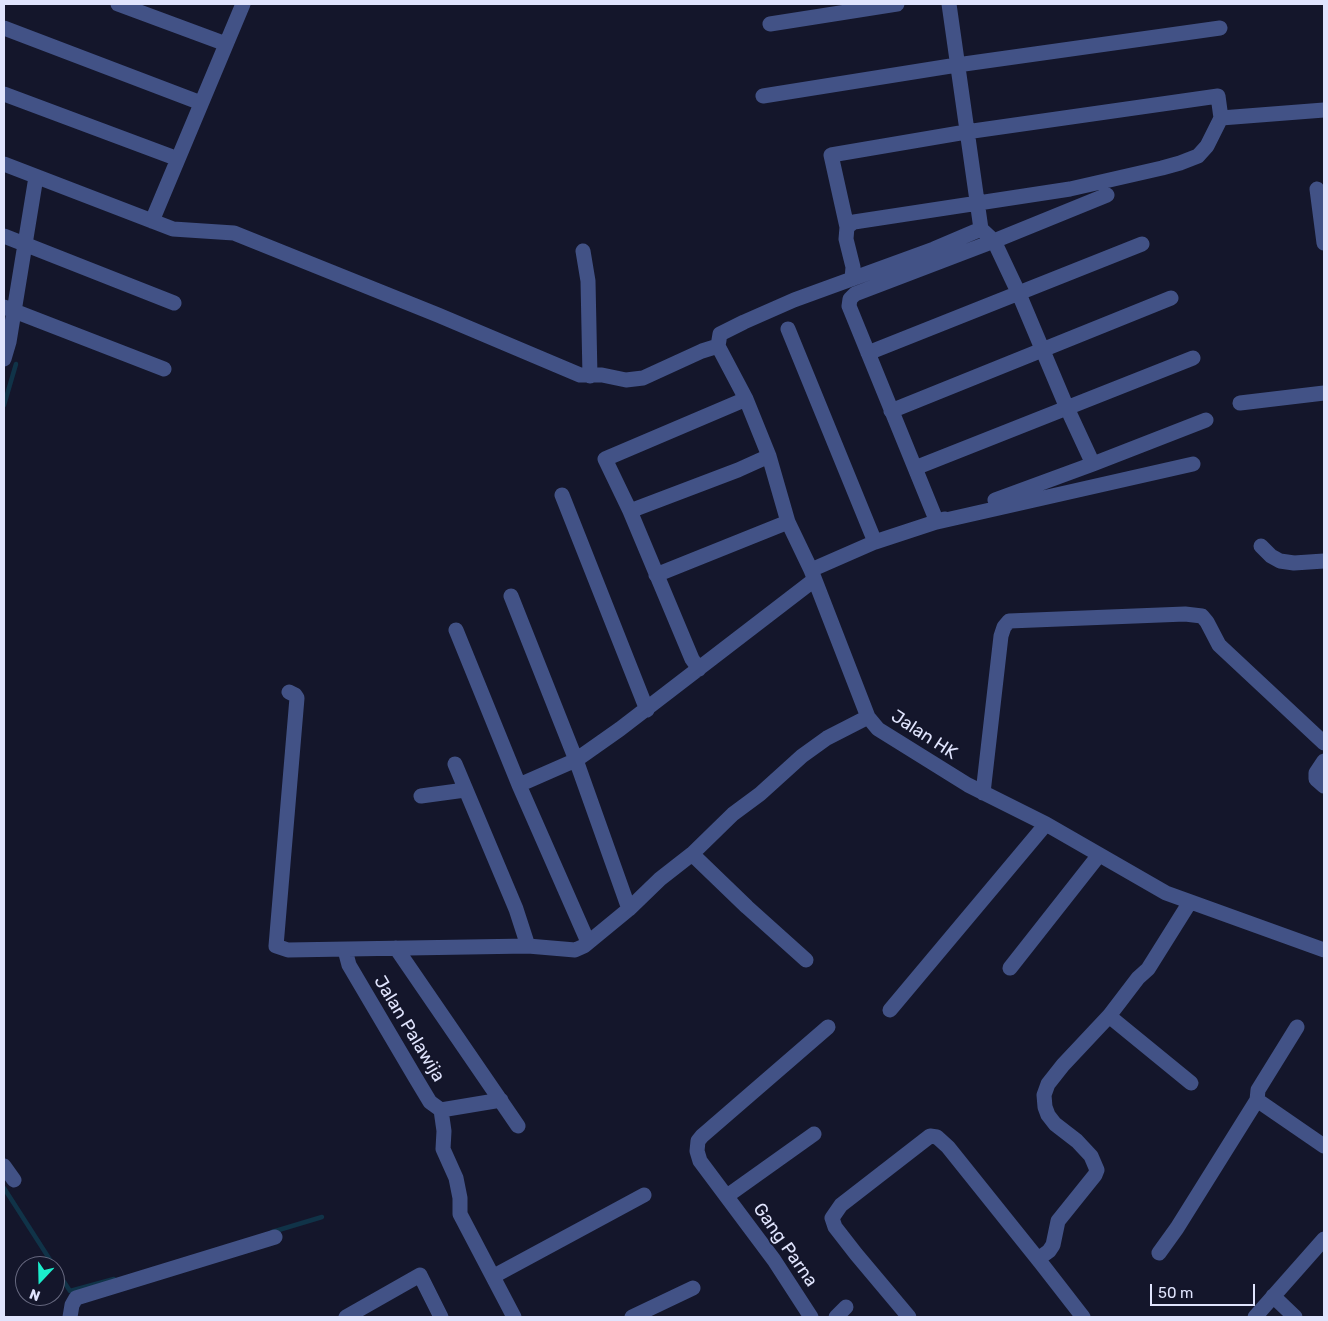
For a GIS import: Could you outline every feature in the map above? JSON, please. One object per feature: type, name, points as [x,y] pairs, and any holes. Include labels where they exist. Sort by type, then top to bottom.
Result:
[{"type":"street","points":[[118,4],[226,44]]},
{"type":"street","points":[[152,221],[243,4]]},
{"type":"street","points":[[770,24],[897,4]]},
{"type":"street","points":[[949,4],[981,229],[994,241],[1093,464]]},
{"type":"street","points":[[4,28],[201,103]]},
{"type":"street","points":[[763,96],[957,65],[1220,28]]},
{"type":"street","points":[[4,94],[178,159]]},
{"type":"street","points":[[847,227],[854,222],[1070,189],[1180,163],[1198,156],[1207,146],[1221,118],[1218,96],[966,132],[831,155],[847,227],[846,239],[852,267],[852,279]]},
{"type":"street","points":[[1221,118],[1324,110]]},
{"type":"street","points":[[4,164],[173,229],[234,233],[438,315],[580,375],[602,375],[626,380],[643,378],[702,351],[718,346],[720,334],[794,300],[934,249],[981,229]]},
{"type":"street","points":[[4,359],[9,342],[9,309],[25,245],[36,177]]},
{"type":"street","points":[[1317,189],[1324,243]]},
{"type":"street","points":[[937,522],[849,306],[850,299],[855,294],[1107,195]]},
{"type":"street","points":[[4,236],[174,303]]},
{"type":"street","points":[[868,353],[1142,244]]},
{"type":"street","points":[[583,251],[588,281],[590,376]]},
{"type":"street","points":[[891,410],[1170,298]]},
{"type":"street","points":[[9,309],[164,369]]},
{"type":"street","points":[[788,329],[875,542]]},
{"type":"street","name":"Jalan HK","points":[[718,346],[746,399],[769,456],[788,522],[813,575],[868,717],[878,729],[923,758],[984,793],[1046,824],[1166,893],[1324,950]]},
{"type":"street","points":[[915,468],[1193,358]]},
{"type":"street","points":[[1240,403],[1324,393]]},
{"type":"street","points":[[699,669],[692,659],[630,511],[605,459],[746,399]]},
{"type":"street","points":[[519,785],[576,760],[647,710],[813,575],[875,542],[937,522],[1206,420]]},
{"type":"street","points":[[630,511],[738,470],[769,456]]},
{"type":"street","points":[[937,522],[1193,464]]},
{"type":"street","points":[[562,495],[647,710]]},
{"type":"street","points":[[656,575],[788,522]]},
{"type":"street","points":[[1261,546],[1280,562],[1324,561]]},
{"type":"street","points":[[511,596],[576,760],[630,909]]},
{"type":"street","points":[[984,793],[1001,636],[1004,627],[1009,621],[1185,614],[1202,616],[1219,645],[1324,743]]},
{"type":"street","points":[[456,630],[519,785],[588,942]]},
{"type":"street","points":[[289,692],[295,694],[297,698],[276,946],[288,950],[528,946],[575,950],[630,909],[660,880],[692,854],[713,832],[760,794],[802,756],[827,738],[868,717]]},
{"type":"street","points":[[1324,761],[1316,773],[1316,779],[1324,786]]},
{"type":"street","points":[[455,764],[516,908],[528,946]]},
{"type":"street","points":[[421,796],[465,790]]},
{"type":"street","points":[[890,1010],[1046,824]]},
{"type":"street","points":[[692,854],[806,960]]},
{"type":"street","points":[[1010,968],[1099,855]]},
{"type":"street","points":[[1038,1259],[1049,1251],[1053,1245],[1058,1220],[1097,1170],[1091,1156],[1078,1141],[1055,1124],[1048,1115],[1044,1095],[1048,1084],[1063,1065],[1109,1016],[1138,978],[1148,969],[1190,902]]},
{"type":"street","points":[[396,948],[518,1126]]},
{"type":"street","name":"Jalan Palawija","points":[[346,950],[349,965],[415,1077],[430,1102],[441,1110],[444,1131],[443,1149],[456,1178],[460,1198],[460,1214],[514,1317]]},
{"type":"street","points":[[1109,1016],[1191,1083]]},
{"type":"street","name":"Gang Parna","points":[[811,1317],[774,1260],[700,1160],[697,1150],[698,1142],[828,1027]]},
{"type":"street","points":[[1159,1253],[1178,1228],[1257,1100],[1258,1090],[1297,1027]]},
{"type":"street","points":[[441,1110],[501,1100]]},
{"type":"street","points":[[1257,1100],[1324,1146]]},
{"type":"street","points":[[727,1196],[814,1134]]},
{"type":"street","points":[[909,1317],[840,1234],[832,1218],[841,1205],[930,1136],[937,1137],[948,1147],[1083,1317]]},
{"type":"street","points":[[4,1166],[14,1180]]},
{"type":"street","points":[[494,1276],[644,1195]]},
{"type":"street","points":[[70,1317],[72,1305],[76,1298],[275,1237]]},
{"type":"street","points":[[1255,1317],[1324,1239]]},
{"type":"street","points":[[346,1317],[369,1312],[420,1275],[441,1317]]},
{"type":"street","points":[[632,1317],[693,1288]]},
{"type":"street","points":[[1273,1296],[1295,1317]]},
{"type":"waterway","points":[[4,405],[16,364]]},
{"type":"waterway","points":[[4,1188],[48,1256]]},
{"type":"waterway","points":[[272,1232],[322,1217]]},
{"type":"waterway","points":[[65,1283],[70,1291],[114,1279]]}]
